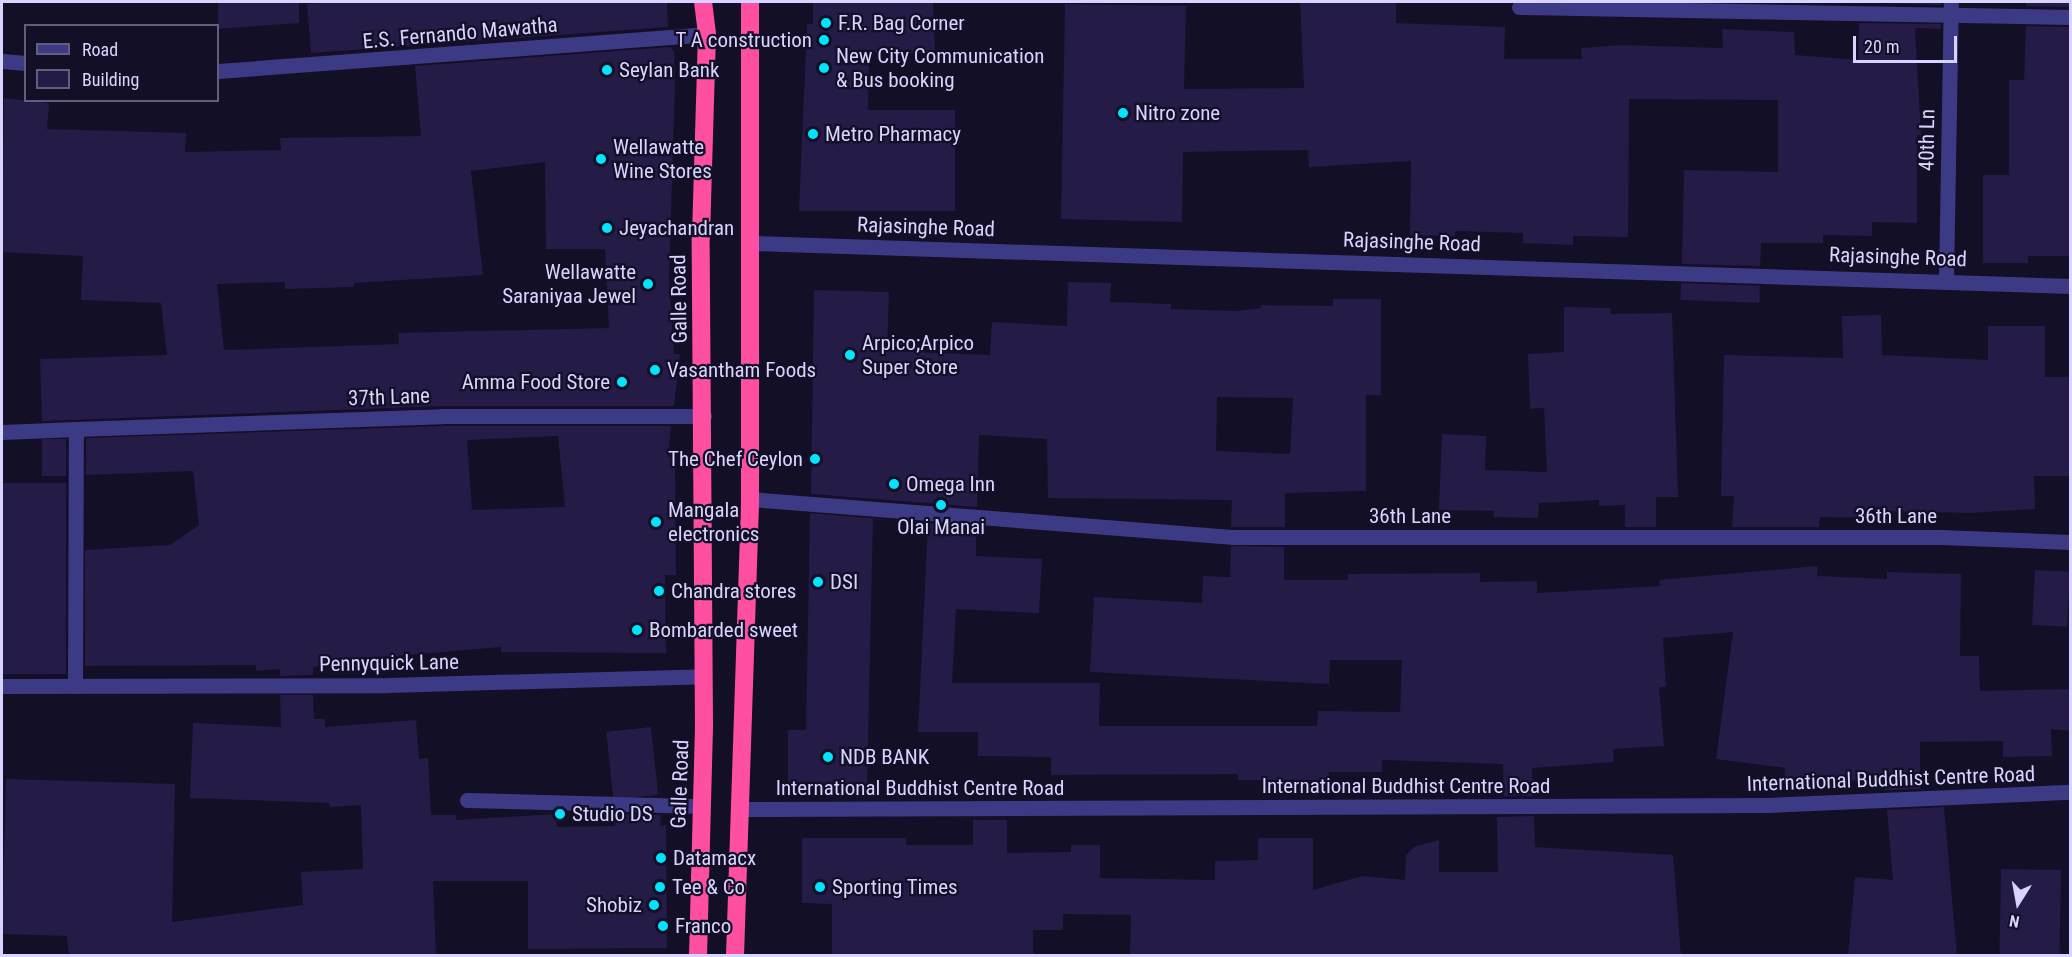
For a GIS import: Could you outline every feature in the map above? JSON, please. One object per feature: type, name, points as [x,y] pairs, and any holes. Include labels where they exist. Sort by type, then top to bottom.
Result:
[{"type":"highway","name":"Galle Road","points":[[698,956],[704,676],[701,236],[707,34],[704,2]]},
{"type":"highway","points":[[735,956],[750,499],[752,243],[750,2]]},
{"type":"street","points":[[1519,7],[1951,8],[2070,17]]},
{"type":"street","name":"40th Ln","points":[[1946,279],[1951,8]]},
{"type":"street","name":"E.S. Fernando Mawatha","points":[[219,71],[707,34]]},
{"type":"street","points":[[2,61],[24,63]]},
{"type":"street","name":"Rajasinghe Road","points":[[752,243],[1946,279],[2070,286]]},
{"type":"street","name":"37th Lane","points":[[2,432],[442,416],[704,416]]},
{"type":"street","points":[[2,686],[75,686],[76,429]]},
{"type":"street","name":"36th Lane","points":[[750,499],[1235,537],[1940,537],[2070,542]]},
{"type":"street","name":"Pennyquick Lane","points":[[75,686],[388,685],[704,676]]},
{"type":"street","name":"International Buddhist Centre Road","points":[[741,809],[1768,805],[2070,792]]},
{"type":"street","points":[[467,800],[701,806]]},
{"type":"building","points":[[218,2],[299,2],[299,23],[219,29]]},
{"type":"building","points":[[336,2],[667,2],[668,27],[311,53],[307,4]]},
{"type":"building","points":[[813,2],[933,2],[935,54],[869,52],[868,110],[955,110],[955,211],[799,211],[807,24],[813,24]]},
{"type":"building","points":[[1300,2],[1396,2],[1396,23],[1505,27],[1504,59],[1582,59],[1581,48],[1621,45],[1723,48],[1722,29],[1794,32],[1795,55],[1858,60],[1859,23],[1941,24],[1941,29],[1915,28],[1921,135],[1917,135],[1917,223],[1872,222],[1872,236],[1823,235],[1823,243],[1761,243],[1760,266],[1682,264],[1684,170],[1778,172],[1778,100],[1629,99],[1628,237],[1573,236],[1573,245],[1523,243],[1523,233],[1455,231],[1455,236],[1410,235],[1411,161],[1309,167],[1308,150],[1183,152],[1182,222],[1061,219],[1065,4],[1186,6],[1184,89],[1304,88]]},
{"type":"building","points":[[1859,2],[1941,2],[1941,5]]},
{"type":"building","points":[[2026,2],[2070,2],[2070,7],[2026,6]]},
{"type":"building","points":[[2026,26],[2070,27],[2070,256],[2028,256],[2028,263],[1983,263],[1983,175],[2009,175],[2009,80],[2024,80]]},
{"type":"building","points":[[670,47],[674,51],[669,280],[674,354],[680,354],[674,406],[442,406],[42,421],[40,359],[167,355],[161,303],[81,300],[83,256],[2,252],[4,98],[49,103],[47,129],[186,133],[185,152],[281,150],[280,138],[421,136],[415,66]],"holes":[[[545,162],[546,249],[605,249],[609,328],[398,333],[399,344],[224,350],[217,284],[285,282],[285,289],[354,287],[354,283],[483,275],[471,171]]]},
{"type":"building","points":[[1068,282],[1111,283],[1110,302],[1171,304],[1171,309],[1236,311],[1261,308],[1261,305],[1333,306],[1333,299],[1381,299],[1381,395],[1366,395],[1366,491],[1285,493],[1285,527],[1231,527],[1232,500],[1048,498],[1047,439],[979,435],[977,507],[811,494],[814,290],[889,292],[887,351],[990,355],[992,322],[1067,326]],"holes":[[[1217,397],[1293,398],[1290,454],[1216,451]]]},
{"type":"building","points":[[1681,283],[1760,286],[1759,303],[1680,300]]},
{"type":"building","points":[[1564,307],[1611,308],[1610,314],[1672,313],[1678,497],[1656,497],[1656,527],[1625,527],[1625,505],[1599,506],[1599,500],[1539,503],[1538,518],[1494,517],[1494,511],[1439,510],[1442,434],[1486,436],[1485,470],[1547,472],[1544,408],[1530,409],[1528,354],[1564,352]]},
{"type":"building","points":[[1881,315],[1882,355],[1988,360],[1988,326],[2045,326],[2045,377],[2070,377],[2070,476],[2034,476],[2035,509],[1969,513],[1885,511],[1885,518],[1820,517],[1819,527],[1732,527],[1734,496],[1721,496],[1724,355],[1843,358],[1842,316]]},
{"type":"building","points":[[442,426],[671,426],[668,457],[675,456],[676,575],[665,575],[666,653],[501,652],[501,647],[349,660],[313,667],[313,675],[280,676],[280,669],[256,671],[256,665],[85,666],[85,550],[170,545],[199,525],[193,471],[86,475],[86,438]],"holes":[[[558,436],[565,507],[472,510],[467,440]]]},
{"type":"building","points":[[42,439],[66,439],[66,476],[42,476]]},
{"type":"building","points":[[2,483],[66,483],[66,674],[2,674]]},
{"type":"building","points":[[810,513],[891,520],[873,519],[867,784],[788,785],[788,730],[806,730]]},
{"type":"building","points":[[928,523],[976,527],[976,556],[1042,559],[1039,613],[956,609],[952,683],[1100,683],[1099,726],[1317,726],[1318,711],[1400,712],[1402,660],[1330,660],[1329,684],[1090,672],[1094,597],[1202,603],[1203,576],[1230,577],[1231,546],[1284,547],[1284,580],[1348,580],[1348,574],[1480,573],[1480,582],[1537,581],[1537,593],[1660,586],[1659,580],[1818,566],[1817,576],[1887,579],[1887,572],[1961,574],[1960,656],[1979,656],[1980,691],[2070,689],[2070,731],[2051,729],[2052,756],[2003,757],[2003,741],[1920,742],[1920,789],[1885,790],[1885,780],[1836,781],[1836,785],[1784,783],[1785,768],[1716,759],[1733,632],[1663,638],[1666,687],[1659,687],[1664,746],[1613,749],[1614,762],[1532,768],[1533,796],[1504,796],[1503,764],[1382,760],[1382,772],[1329,772],[1329,780],[1238,780],[1238,774],[1051,775],[1051,757],[978,756],[978,732],[918,732]]},
{"type":"building","points":[[2035,570],[2070,572],[2067,627],[2032,625]]},
{"type":"building","points":[[280,695],[313,695],[314,719],[325,719],[325,727],[416,720],[419,759],[428,758],[431,815],[456,815],[456,820],[556,814],[557,827],[615,826],[614,814],[660,815],[661,826],[666,825],[667,948],[528,949],[528,881],[433,881],[436,956],[69,956],[67,936],[2,934],[6,779],[175,784],[172,922],[303,905],[301,872],[363,869],[361,805],[330,807],[329,803],[190,798],[193,723],[281,727]]},
{"type":"building","points":[[651,727],[658,795],[613,799],[606,732]]},
{"type":"building","points":[[1944,807],[1957,956],[1848,956],[1855,877],[1893,880],[1887,810]]},
{"type":"building","points":[[1534,816],[1535,847],[1673,855],[1681,956],[1130,956],[1131,915],[1063,914],[1063,930],[1033,930],[1033,956],[832,956],[832,904],[802,903],[802,838],[906,838],[906,845],[973,845],[973,820],[1007,820],[1007,853],[1071,852],[1071,845],[1100,845],[1100,878],[1215,880],[1215,861],[1258,860],[1258,838],[1313,838],[1313,890],[1362,876],[1405,880],[1406,855],[1414,847],[1439,840],[1439,872],[1498,872],[1497,817]]},
{"type":"building","points":[[2001,869],[2061,870],[2059,956],[1999,956]]},
{"type":"place","name":"F.R. Bag Corner","points":[[826,23]]},
{"type":"place","name":"T A construction","points":[[824,40]]},
{"type":"place","name":"New City Communication & Bus booking","points":[[824,68]]},
{"type":"place","name":"Seylan Bank","points":[[607,70]]},
{"type":"place","name":"Nitro zone","points":[[1123,113]]},
{"type":"place","name":"Metro Pharmacy","points":[[813,134]]},
{"type":"place","name":"Wellawatte Wine Stores","points":[[601,159]]},
{"type":"place","name":"Jeyachandran","points":[[607,228]]},
{"type":"place","name":"Wellawatte Saraniyaa Jewel","points":[[648,284]]},
{"type":"place","name":"Arpico;Arpico Super Store","points":[[850,355]]},
{"type":"place","name":"Vasantham Foods","points":[[655,370]]},
{"type":"place","name":"Amma Food Store","points":[[622,382]]},
{"type":"place","name":"The Chef Ceylon","points":[[815,459]]},
{"type":"place","name":"Omega Inn","points":[[894,484]]},
{"type":"place","name":"Olai Manai","points":[[941,505]]},
{"type":"place","name":"Mangala electronics","points":[[656,522]]},
{"type":"place","name":"DSI","points":[[818,582]]},
{"type":"place","name":"Chandra stores","points":[[659,591]]},
{"type":"place","name":"Bombarded sweet","points":[[637,630]]},
{"type":"place","name":"NDB BANK","points":[[828,757]]},
{"type":"place","name":"Studio DS","points":[[560,814]]},
{"type":"place","name":"Datamacx","points":[[661,858]]},
{"type":"place","name":"Tee & Co","points":[[660,887]]},
{"type":"place","name":"Sporting Times","points":[[820,887]]},
{"type":"place","name":"Shobiz","points":[[654,905]]},
{"type":"place","name":"Franco","points":[[663,926]]}]
